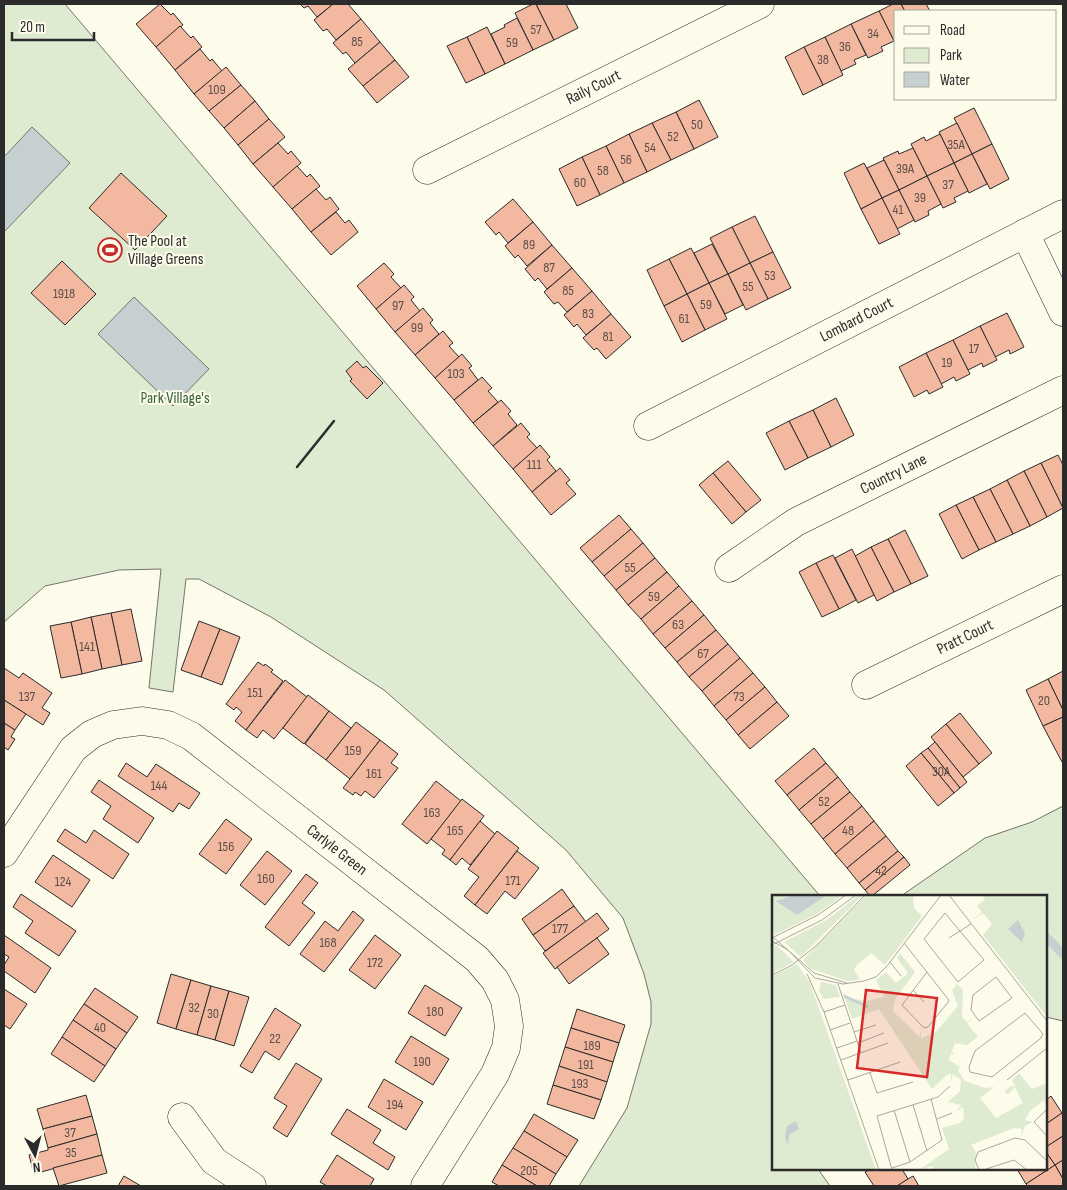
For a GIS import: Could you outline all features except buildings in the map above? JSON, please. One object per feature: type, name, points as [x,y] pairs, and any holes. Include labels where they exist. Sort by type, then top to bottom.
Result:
[{"type":"street","name":"Raily Court","points":[[427,170],[760,4]]},
{"type":"street","name":"Lombard Court","points":[[648,426],[1063,214]]},
{"type":"street","points":[[1025,232],[1063,312]]},
{"type":"street","name":"Country Lane","points":[[729,568],[796,522],[1063,390]]},
{"type":"street","name":"Pratt Court","points":[[866,685],[1063,588]]},
{"type":"street","name":"Carlyle Green","points":[[4,853],[73,749],[92,734],[113,725],[142,721],[168,725],[191,736],[477,959],[495,980],[505,1000],[508,1026],[506,1048],[495,1074],[425,1186]]},
{"type":"street","points":[[182,1117],[214,1161],[252,1186]]},
{"type":"green space","name":"Park Village's","points":[[4,4],[65,4],[819,895],[772,895],[772,1170],[819,1170],[830,1186],[579,1186],[627,1108],[651,1024],[651,1002],[644,974],[623,918],[566,850],[384,690],[271,617],[199,579],[186,579],[173,692],[149,688],[161,569],[119,570],[45,586],[4,622]]},
{"type":"green space","points":[[1063,806],[1063,1021],[1047,1017],[1047,895],[902,895],[985,838],[1032,822]]},
{"type":"water","points":[[32,127],[70,163],[4,232],[4,157]]},
{"type":"water","points":[[134,297],[209,369],[173,406],[98,334]]},
{"type":"waterway","points":[[1047,938],[1063,954]]},
{"type":"wall","points":[[297,467],[334,421]]},
{"type":"place","name":"The Pool at Village Greens","points":[[110,250]]}]
